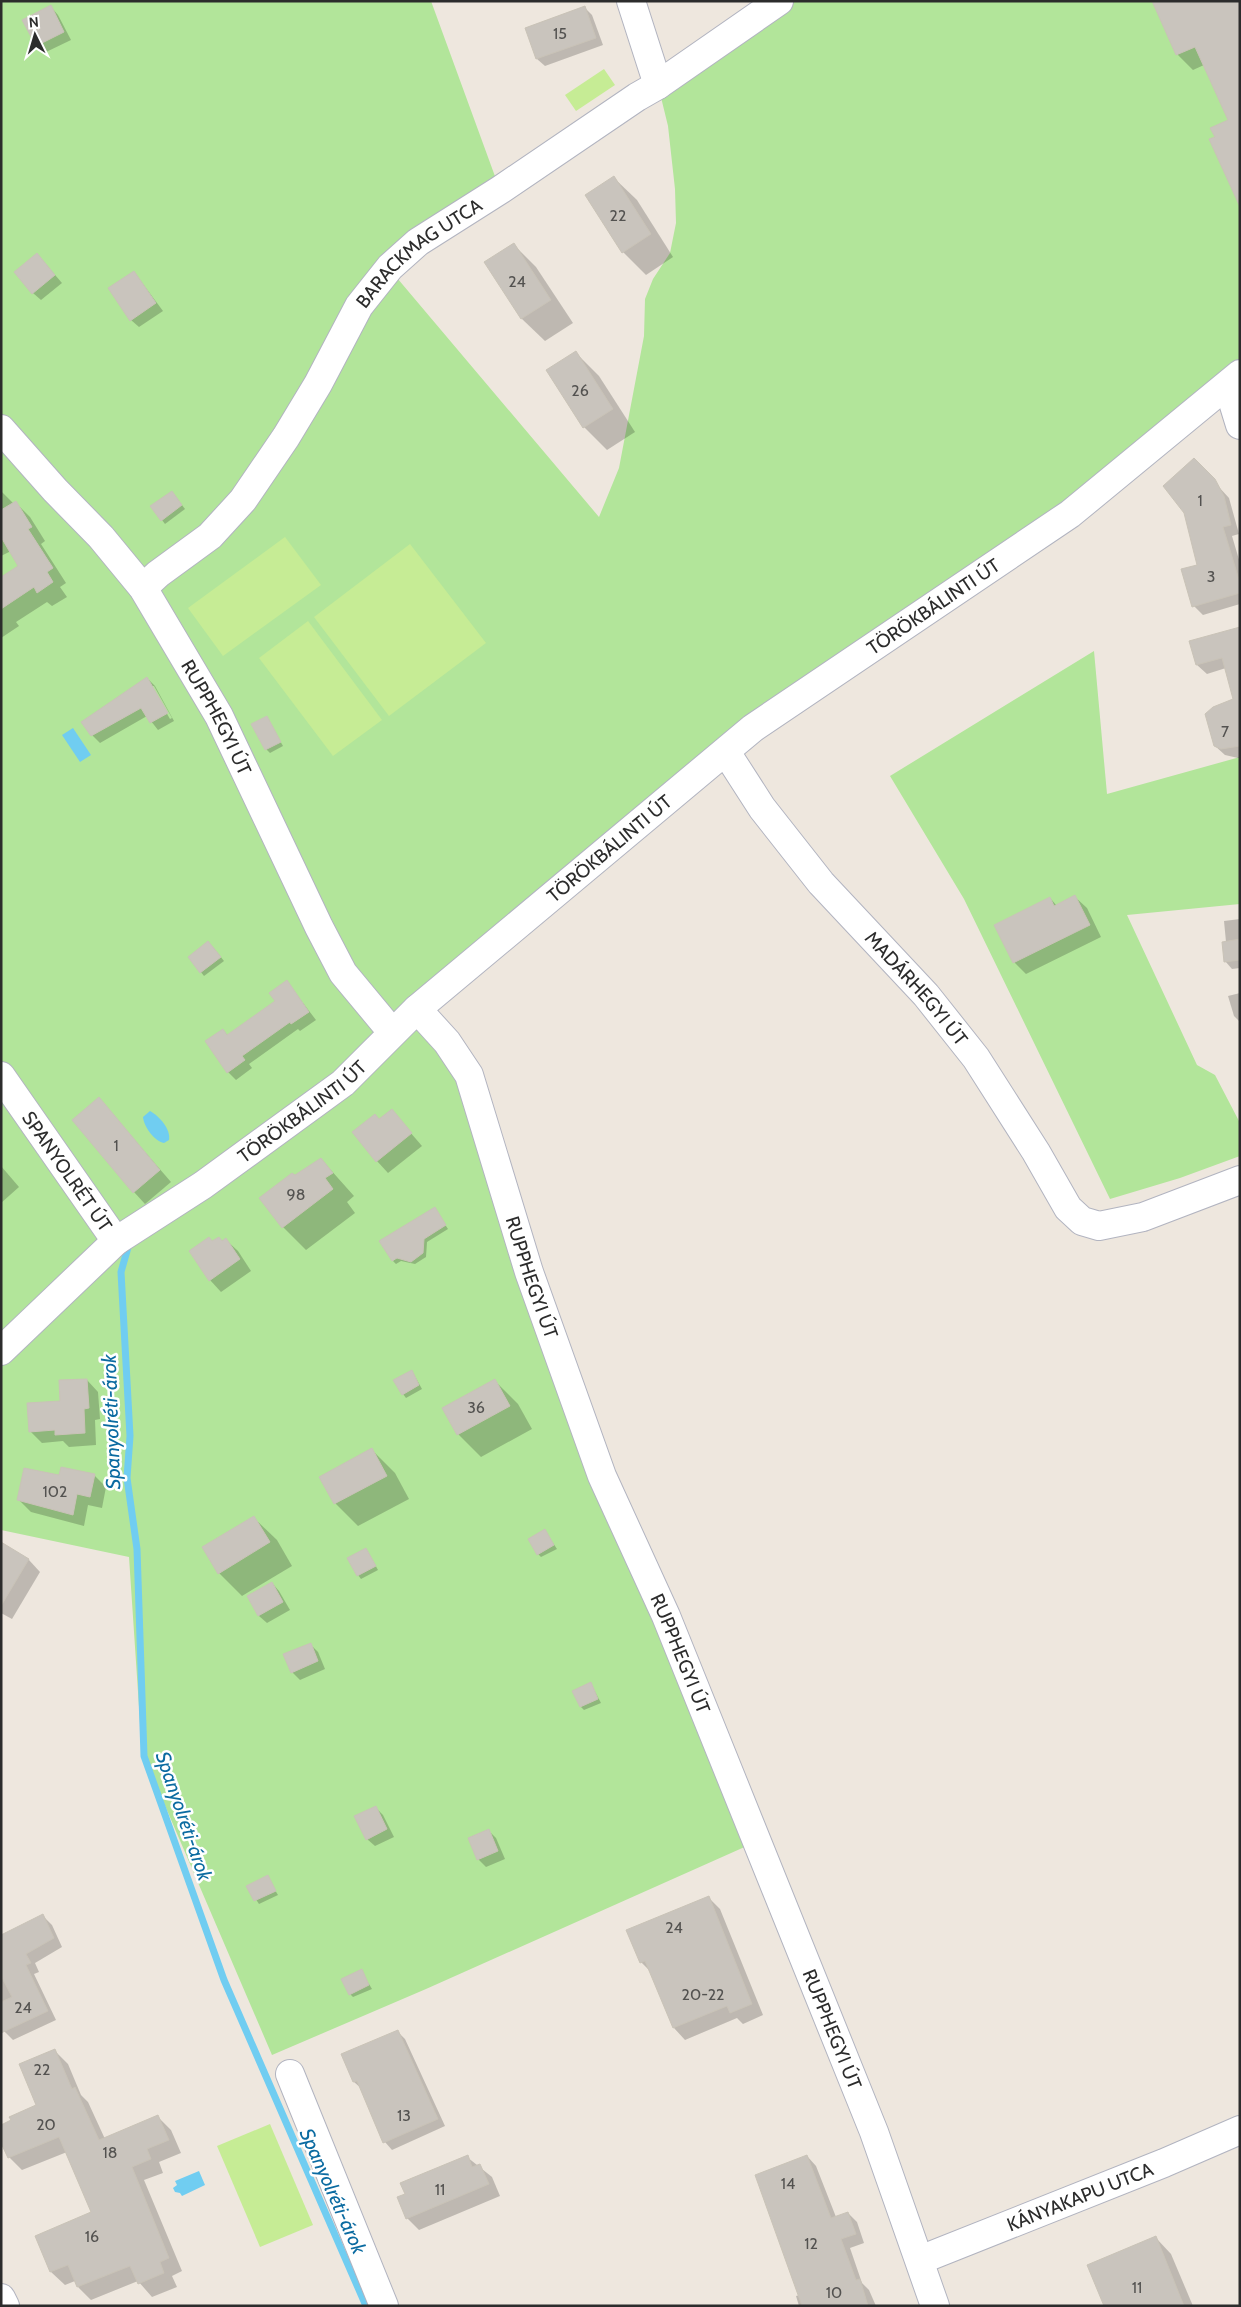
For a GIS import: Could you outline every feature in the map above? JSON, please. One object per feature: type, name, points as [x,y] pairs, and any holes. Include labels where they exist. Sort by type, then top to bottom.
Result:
[{"type":"street","points":[[631,1],[658,85]]},
{"type":"street","name":"BARACKMAG UTCA","points":[[143,588],[158,574],[210,536],[242,500],[286,437],[318,384],[359,306],[390,267],[434,232],[500,190],[637,96],[658,85],[779,1]]},
{"type":"street","points":[[1234,380],[1240,425]]},
{"type":"street","name":"TÖRÖKBÁLINTI ÚT","points":[[1,1351],[116,1241],[203,1185],[343,1083],[417,1009],[758,724],[1070,514],[1234,380]]},
{"type":"street","name":"RUPPHEGYI ÚT","points":[[1,429],[55,490],[101,537],[143,588],[223,725],[319,927],[343,973],[392,1032]]},
{"type":"street","name":"MADÁRHEGYI ÚT","points":[[726,752],[762,808],[821,883],[926,995],[976,1058],[1036,1152],[1068,1208],[1082,1221],[1099,1226],[1143,1217],[1240,1180]]},
{"type":"street","name":"RUPPHEGYI ÚT","points":[[417,1009],[447,1042],[469,1075],[529,1272],[602,1476],[666,1616],[874,2132],[935,2306]]},
{"type":"street","name":"SPANYOLRÉT ÚT","points":[[1,1076],[116,1241]]},
{"type":"street","points":[[290,2074],[384,2306]]},
{"type":"street","name":"KÁNYAKAPU UTCA","points":[[920,2260],[1164,2163],[1240,2130]]},
{"type":"street","points":[[1,2298],[4,2306]]},
{"type":"green space","points":[[1,1],[431,1],[500,190],[392,272],[599,517],[619,468],[644,336],[645,299],[653,279],[670,253],[676,223],[675,189],[668,126],[658,85],[779,1],[1240,1],[1240,374],[753,728],[418,1009],[447,1042],[509,1207],[758,1841],[426,1989],[272,2055],[142,1752],[129,1557],[1,1530]]},
{"type":"green space","points":[[604,69],[615,85],[576,111],[565,95]]},
{"type":"green space","points":[[285,537],[321,585],[223,656],[188,608]]},
{"type":"green space","points":[[410,544],[486,643],[389,716],[314,617]]},
{"type":"green space","points":[[308,621],[382,720],[333,756],[259,658]]},
{"type":"green space","points":[[1094,651],[1107,794],[1240,757],[1240,904],[1127,915],[1197,1065],[1215,1075],[1240,1123],[1240,1156],[1180,1178],[1110,1199],[964,899],[890,776]]},
{"type":"green space","points":[[270,2124],[313,2225],[260,2247],[217,2146]]},
{"type":"water","points":[[73,728],[91,755],[80,762],[62,735]]},
{"type":"water","points":[[150,1111],[166,1127],[169,1140],[164,1143],[153,1137],[145,1125],[143,1117]]},
{"type":"water","points":[[199,2171],[205,2185],[182,2196],[180,2193],[175,2192],[173,2188],[177,2185],[175,2181]]},
{"type":"building","points":[[1152,1],[1240,1],[1240,207],[1209,139],[1215,137],[1210,128],[1228,120],[1195,47],[1176,55]]},
{"type":"building","points":[[51,5],[64,32],[36,46],[22,20]]},
{"type":"building","points":[[585,6],[596,38],[536,59],[525,28]]},
{"type":"building","points":[[614,176],[651,234],[622,253],[585,195]]},
{"type":"building","points":[[514,243],[551,300],[521,319],[484,262]]},
{"type":"building","points":[[37,253],[55,275],[32,294],[14,272]]},
{"type":"building","points":[[134,271],[156,303],[130,321],[108,288]]},
{"type":"building","points":[[576,351],[613,409],[583,428],[546,370]]},
{"type":"building","points":[[1194,458],[1215,479],[1224,496],[1231,525],[1223,527],[1240,583],[1240,593],[1192,607],[1181,569],[1197,565],[1184,513],[1163,486]]},
{"type":"building","points":[[172,491],[182,505],[161,521],[150,506]]},
{"type":"building","points":[[16,501],[32,527],[28,529],[53,568],[47,572],[53,582],[37,593],[34,587],[1,609],[1,577],[18,566],[1,537],[1,510]]},
{"type":"building","points":[[1240,627],[1240,746],[1221,749],[1214,746],[1205,714],[1213,707],[1233,699],[1222,658],[1196,665],[1189,641]]},
{"type":"building","points":[[147,677],[168,713],[150,723],[141,708],[91,736],[81,722]]},
{"type":"building","points":[[267,716],[281,742],[265,750],[251,724]]},
{"type":"building","points":[[1075,895],[1090,925],[1013,963],[994,925],[1050,897],[1054,906]]},
{"type":"building","points":[[1240,939],[1240,960],[1224,962],[1222,942]]},
{"type":"building","points":[[208,941],[221,957],[200,973],[188,957]]},
{"type":"building","points":[[287,980],[309,1012],[291,1024],[290,1022],[242,1056],[245,1060],[227,1073],[205,1041],[223,1029],[227,1035],[275,1001],[269,993]]},
{"type":"building","points":[[99,1097],[160,1170],[133,1193],[72,1120]]},
{"type":"building","points":[[392,1109],[412,1133],[376,1162],[352,1132],[375,1114],[379,1119]]},
{"type":"building","points":[[321,1158],[333,1173],[325,1178],[333,1189],[282,1228],[259,1198],[292,1173],[295,1175]]},
{"type":"building","points":[[435,1207],[446,1225],[424,1239],[423,1253],[411,1262],[397,1258],[392,1261],[379,1241]]},
{"type":"building","points":[[209,1237],[212,1241],[219,1237],[222,1241],[226,1238],[240,1259],[209,1281],[189,1251]]},
{"type":"building","points":[[412,1370],[419,1385],[402,1395],[393,1380]]},
{"type":"building","points":[[87,1379],[89,1408],[84,1409],[85,1433],[55,1435],[55,1430],[29,1432],[27,1403],[60,1401],[59,1380]]},
{"type":"building","points":[[495,1379],[510,1406],[457,1435],[442,1408]]},
{"type":"building","points":[[372,1448],[387,1476],[334,1504],[319,1477]]},
{"type":"building","points":[[61,1467],[95,1474],[90,1497],[77,1494],[73,1515],[17,1500],[24,1468],[59,1475]]},
{"type":"building","points":[[254,1516],[270,1542],[218,1574],[202,1547]]},
{"type":"building","points":[[545,1529],[554,1545],[537,1555],[528,1539]]},
{"type":"building","points":[[1,1542],[29,1559],[1,1606]]},
{"type":"building","points":[[366,1548],[376,1566],[357,1576],[347,1558]]},
{"type":"building","points":[[272,1582],[283,1602],[258,1616],[247,1596]]},
{"type":"building","points":[[311,1643],[318,1661],[291,1673],[283,1654]]},
{"type":"building","points":[[591,1682],[598,1699],[580,1707],[572,1691]]},
{"type":"building","points":[[376,1806],[387,1829],[366,1840],[354,1816]]},
{"type":"building","points":[[489,1829],[498,1851],[477,1860],[468,1838]]},
{"type":"building","points":[[268,1875],[276,1891],[254,1901],[246,1886]]},
{"type":"building","points":[[709,1896],[752,2004],[730,2013],[727,2006],[673,2028],[645,1961],[640,1963],[626,1930]]},
{"type":"building","points":[[43,1914],[54,1938],[26,1954],[31,1963],[26,1965],[48,2011],[1,2033],[1,2002],[12,1997],[1,1976],[1,1935]]},
{"type":"building","points":[[362,1969],[369,1985],[349,1995],[341,1979]]},
{"type":"building","points":[[398,2030],[438,2119],[383,2143],[357,2081],[353,2082],[341,2054]]},
{"type":"building","points":[[55,2049],[72,2089],[75,2087],[99,2140],[158,2115],[169,2140],[147,2149],[151,2159],[132,2167],[169,2258],[160,2262],[164,2273],[138,2284],[130,2266],[77,2287],[68,2265],[50,2272],[35,2236],[91,2212],[59,2137],[8,2158],[1,2143],[1,2125],[11,2120],[9,2117],[36,2105],[19,2064]]},
{"type":"building","points":[[468,2155],[472,2167],[480,2164],[489,2184],[406,2219],[397,2197],[405,2194],[400,2183]]},
{"type":"building","points":[[807,2155],[831,2218],[848,2212],[856,2234],[841,2239],[856,2280],[860,2279],[868,2306],[802,2306],[755,2175]]},
{"type":"building","points":[[1156,2236],[1184,2306],[1104,2306],[1087,2265]]},
{"type":"waterway","name":"Spanyolréti-árok","points":[[129,1244],[121,1272],[130,1436],[127,1478],[137,1549],[144,1756],[224,1980],[366,2306]]}]
